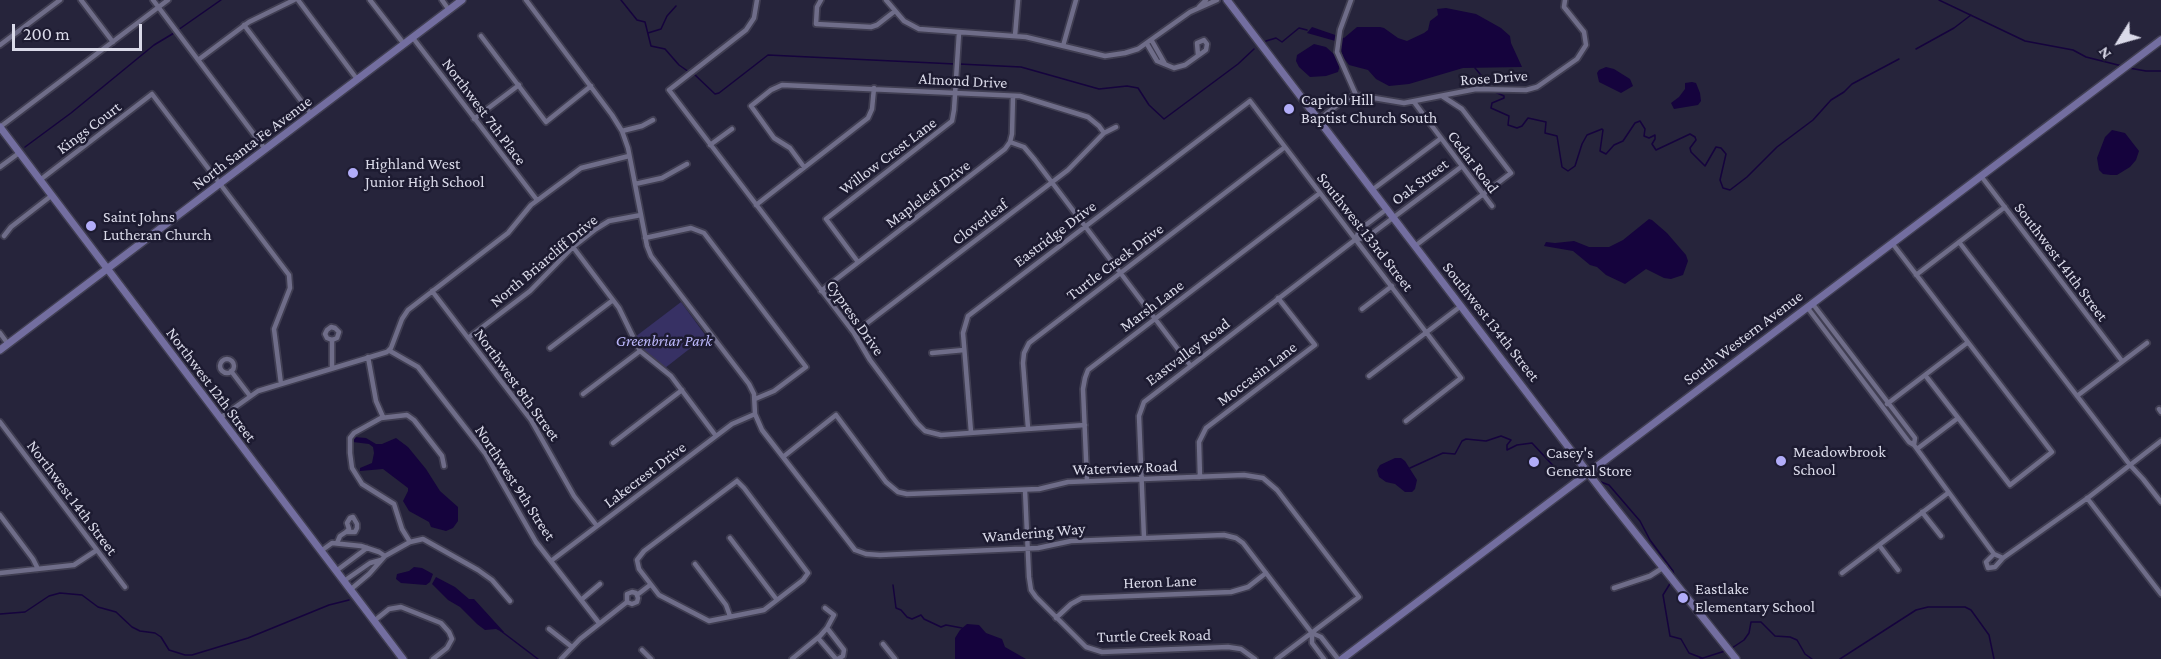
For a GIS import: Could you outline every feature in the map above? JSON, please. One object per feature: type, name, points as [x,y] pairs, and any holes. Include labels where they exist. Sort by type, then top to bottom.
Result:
[{"type":"main road","name":"North Santa Fe Avenue","points":[[0,350],[462,0]]},
{"type":"main road","name":"Southwest 134th Street","points":[[1227,0],[1587,472],[1736,659]]},
{"type":"main road","name":"South Western Avenue","points":[[1340,659],[2161,40]]},
{"type":"main road","name":"Northwest 12th Street","points":[[0,127],[403,659]]},
{"type":"street","points":[[0,45],[60,0]]},
{"type":"street","points":[[81,0],[113,42]]},
{"type":"street","points":[[153,0],[265,149]]},
{"type":"street","points":[[0,127],[168,0]]},
{"type":"street","points":[[198,60],[244,25],[296,0],[357,80]]},
{"type":"street","points":[[370,0],[404,44]]},
{"type":"street","points":[[442,0],[450,10]]},
{"type":"street","points":[[525,0],[591,86],[622,131],[651,256],[749,384],[755,399],[755,414]]},
{"type":"street","name":"Cypress Drive","points":[[757,0],[751,26],[669,90],[854,333],[870,360],[921,428],[936,435],[1085,425]]},
{"type":"street","points":[[822,0],[817,7],[816,24],[871,27],[895,11]]},
{"type":"street","points":[[886,0],[904,21],[920,29],[1015,36],[1105,56],[1125,53],[1149,42],[1184,16],[1217,0]]},
{"type":"street","points":[[1015,36],[1018,0]]},
{"type":"street","points":[[1063,46],[1076,0]]},
{"type":"street","points":[[1197,9],[1206,0]]},
{"type":"street","points":[[1351,0],[1337,42],[1338,55],[1356,95]]},
{"type":"street","name":"Rose Drive","points":[[1442,96],[1476,89],[1531,89],[1543,84],[1577,60],[1585,49],[1585,36],[1564,8],[1565,0]]},
{"type":"street","points":[[244,25],[311,114]]},
{"type":"street","name":"Willow Crest Lane","points":[[858,262],[826,219],[948,126],[953,117],[956,92],[959,33]]},
{"type":"street","points":[[481,36],[546,122],[591,86]]},
{"type":"street","name":"Northwest 7th Place","points":[[412,38],[537,200]]},
{"type":"street","points":[[1149,42],[1154,57],[1174,68],[1198,55]]},
{"type":"street","name":"Almond Drive","points":[[804,167],[790,148],[774,138],[751,106],[771,90],[782,85],[1026,97],[1088,117],[1104,133]]},
{"type":"street","points":[[474,119],[519,86]]},
{"type":"street","points":[[756,205],[868,118],[872,109],[874,88]]},
{"type":"street","name":"Kings Court","points":[[40,180],[152,94],[220,184]]},
{"type":"street","points":[[1318,120],[1344,100],[1356,95],[1387,102],[1414,102],[1442,96],[1462,109],[1511,173],[1415,246]]},
{"type":"street","points":[[1013,96],[1010,142],[1027,150],[1190,366]]},
{"type":"street","name":"Southwest 133rd Street","points":[[1250,101],[1461,378],[1406,421]]},
{"type":"street","name":"Eastridge Drive","points":[[970,432],[963,328],[968,316],[1250,101]]},
{"type":"street","name":"Cedar Road","points":[[1414,102],[1491,206]]},
{"type":"street","points":[[622,131],[653,120]]},
{"type":"street","name":"Cloverleaf","points":[[854,333],[1052,182],[1076,163],[1104,133],[1116,127]]},
{"type":"street","points":[[710,145],[732,129]]},
{"type":"street","points":[[1372,190],[1440,139]]},
{"type":"street","name":"Mapleleaf Drive","points":[[821,291],[1002,152],[1010,142]]},
{"type":"street","name":"Turtle Creek Drive","points":[[1028,429],[1023,363],[1027,346],[1038,335],[1285,147]]},
{"type":"street","points":[[0,167],[20,153]]},
{"type":"street","points":[[220,419],[250,396],[281,384],[390,351],[406,313],[508,233],[524,212],[537,200],[581,168],[629,156]]},
{"type":"street","points":[[635,184],[662,178],[687,164]]},
{"type":"street","name":"Oak Street","points":[[1394,217],[1461,167]]},
{"type":"street","name":"Southwest 141th Street","points":[[1982,177],[2122,361]]},
{"type":"street","points":[[220,184],[291,278],[290,288],[274,329],[281,384]]},
{"type":"street","name":"Marsh Lane","points":[[1087,481],[1084,384],[1088,370],[1320,193]]},
{"type":"street","points":[[4,236],[11,227],[51,196]]},
{"type":"street","points":[[1916,274],[2005,207]]},
{"type":"street","name":"Eastvalley Road","points":[[1356,239],[1359,230],[1387,209]]},
{"type":"street","name":"North Briarcliff Drive","points":[[468,338],[530,291],[573,247],[606,222],[641,215]]},
{"type":"street","name":"Eastvalley Road","points":[[1144,538],[1139,424],[1142,406],[1152,394],[1356,239],[1366,238],[1394,217]]},
{"type":"street","points":[[645,238],[691,228],[704,233],[806,367],[774,391],[755,399]]},
{"type":"street","points":[[1959,242],[2161,502]]},
{"type":"street","points":[[1892,243],[2052,452],[2010,484],[1925,375]]},
{"type":"street","points":[[573,247],[625,318],[631,336],[640,351],[670,376],[716,436]]},
{"type":"street","points":[[1362,309],[1392,286]]},
{"type":"street","name":"Northwest 8th Street","points":[[432,291],[531,420],[574,496],[597,526]]},
{"type":"street","name":"Moccasin Lane","points":[[1200,477],[1199,442],[1206,428],[1315,345],[1278,298]]},
{"type":"street","points":[[550,348],[613,300]]},
{"type":"street","points":[[1810,305],[1888,403],[1914,438],[1916,447]]},
{"type":"street","points":[[1810,305],[1848,362],[1909,442],[1916,447],[1994,554],[2003,558]]},
{"type":"street","points":[[1370,376],[1461,306]]},
{"type":"street","points":[[0,333],[8,344]]},
{"type":"street","points":[[332,340],[332,368]]},
{"type":"street","points":[[1883,407],[1967,343]]},
{"type":"street","points":[[2077,396],[2147,343]]},
{"type":"street","points":[[932,353],[964,350]]},
{"type":"street","name":"Northwest 9th Street","points":[[390,351],[418,367],[442,397],[489,459],[528,528],[599,624]]},
{"type":"street","points":[[584,394],[640,351]]},
{"type":"street","points":[[368,357],[376,401],[383,417]]},
{"type":"street","points":[[1848,362],[1854,358]]},
{"type":"street","points":[[231,371],[250,396]]},
{"type":"street","points":[[613,443],[682,390]]},
{"type":"street","name":"Lakecrest Drive","points":[[551,561],[736,421],[755,414]]},
{"type":"street","name":"Wandering Way","points":[[755,414],[768,438],[850,544],[862,553],[880,555],[1044,548],[1071,541],[1232,536],[1243,543],[1312,633],[1321,637],[1340,659]]},
{"type":"street","points":[[410,542],[402,529],[394,504],[363,484],[350,462],[350,438],[354,433],[383,417],[402,415],[411,417],[442,456],[444,466]]},
{"type":"street","name":"Waterview Road","points":[[783,457],[836,415],[886,482],[898,492],[912,494],[1044,489],[1063,483],[1087,481],[1256,475],[1267,480],[1277,490],[1359,597],[1312,633]]},
{"type":"street","points":[[1916,447],[1958,418]]},
{"type":"street","name":"Northwest 14th Street","points":[[0,422],[125,587]]},
{"type":"street","points":[[1994,554],[1986,562],[1989,568],[1995,567],[2003,558],[2161,441]]},
{"type":"street","points":[[737,481],[808,573],[803,580],[758,612],[711,621],[703,620],[664,598],[650,585],[638,566],[641,554],[737,481]]},
{"type":"street","name":"Turtle Creek Road","points":[[1025,490],[1031,590],[1086,647],[1096,652],[1228,647],[1241,649],[1255,659]]},
{"type":"street","points":[[1842,573],[1948,493]]},
{"type":"street","points":[[2087,498],[2161,594]]},
{"type":"street","points":[[1922,512],[1941,536]]},
{"type":"street","points":[[0,515],[38,569]]},
{"type":"street","points":[[337,543],[340,536],[346,532]]},
{"type":"street","points":[[730,538],[777,600]]},
{"type":"street","points":[[344,581],[370,562],[383,558],[410,542],[423,539],[478,570],[492,580],[510,601]]},
{"type":"street","points":[[321,551],[332,543],[337,543],[367,548],[383,558]]},
{"type":"street","points":[[1879,545],[1898,570]]},
{"type":"street","points":[[336,571],[367,548]]},
{"type":"street","points":[[0,573],[78,563],[97,550]]},
{"type":"street","points":[[350,590],[383,558]]},
{"type":"street","points":[[695,564],[726,605],[730,616]]},
{"type":"street","points":[[1614,588],[1650,576],[1664,567]]},
{"type":"street","name":"Heron Lane","points":[[1056,618],[1071,604],[1082,598],[1231,592],[1244,589],[1266,573]]},
{"type":"street","points":[[581,600],[600,584]]},
{"type":"street","points":[[637,595],[650,585]]},
{"type":"street","points":[[627,602],[627,594],[632,592],[637,595]]},
{"type":"street","points":[[627,602],[632,604],[637,602],[637,595]]},
{"type":"street","points":[[561,659],[572,647],[627,602]]},
{"type":"street","points":[[375,622],[394,608],[402,607],[434,618],[449,632],[452,639],[447,648],[433,659]]},
{"type":"street","points":[[792,659],[827,628],[834,615],[825,608]]},
{"type":"street","points":[[818,638],[837,659],[843,656],[843,650],[827,628]]},
{"type":"street","points":[[549,629],[572,647]]},
{"type":"street","points":[[1277,659],[1312,633]]},
{"type":"street","name":"Wandering Way","points":[[1312,633],[1312,643],[1324,659]]},
{"type":"street","points":[[883,644],[895,659]]},
{"type":"street","points":[[642,650],[651,659]]},
{"type":"green space","name":"Greenbriar Park","points":[[681,302],[706,336],[665,368],[647,355],[635,337]]},
{"type":"shaded area","points":[[1446,8],[1476,14],[1501,28],[1510,36],[1522,67],[1463,68],[1409,84],[1389,86],[1376,79],[1368,70],[1349,65],[1343,57],[1339,42],[1307,33],[1312,27],[1344,38],[1357,27],[1380,27],[1407,41],[1428,30],[1430,21],[1438,15],[1437,9]]},
{"type":"shaded area","points":[[1314,44],[1326,47],[1337,57],[1340,65],[1338,72],[1326,76],[1310,77],[1299,67],[1296,61],[1297,55]]},
{"type":"shaded area","points":[[1606,67],[1630,79],[1633,86],[1621,93],[1599,82],[1597,73]]},
{"type":"shaded area","points":[[1685,83],[1696,83],[1701,101],[1698,105],[1674,109],[1671,103],[1685,89]]},
{"type":"shaded area","points":[[2112,130],[2125,133],[2139,151],[2130,167],[2117,175],[2103,174],[2099,170],[2097,158],[2105,137]]},
{"type":"shaded area","points":[[1649,219],[1667,233],[1686,255],[1688,261],[1683,275],[1671,279],[1664,278],[1646,269],[1625,284],[1590,265],[1573,251],[1544,246],[1546,242],[1574,241],[1589,247],[1609,247],[1623,240]]},
{"type":"shaded area","points":[[354,437],[366,438],[376,444],[396,438],[408,447],[440,491],[458,507],[458,521],[453,528],[446,531],[431,527],[429,522],[409,511],[403,501],[408,488],[383,469],[360,471],[360,468],[372,463],[373,447],[369,444],[353,442]]},
{"type":"shaded area","points":[[1395,458],[1405,461],[1417,480],[1412,492],[1405,492],[1395,484],[1379,477],[1377,470],[1380,465]]},
{"type":"shaded area","points":[[414,567],[422,568],[433,574],[430,582],[426,585],[401,583],[396,579],[397,574]]},
{"type":"shaded area","points":[[436,577],[455,587],[469,599],[474,599],[504,632],[496,629],[485,630],[477,624],[432,584]]},
{"type":"shaded area","points":[[967,624],[979,625],[986,633],[1002,639],[1005,647],[1026,659],[955,659],[955,638]]},
{"type":"waterway","points":[[178,30],[221,0]]},
{"type":"waterway","points":[[621,0],[637,20],[645,22],[651,46],[665,49],[679,65],[689,72]]},
{"type":"waterway","points":[[1939,0],[2025,41],[2073,50],[2086,57],[2122,66]]},
{"type":"waterway","points":[[648,33],[661,29],[667,16],[676,6]]},
{"type":"waterway","points":[[1916,49],[1954,28],[1971,15]]},
{"type":"waterway","points":[[1266,41],[1276,38],[1282,42],[1299,28],[1307,30]]},
{"type":"waterway","points":[[25,147],[71,113],[154,45],[174,33]]},
{"type":"waterway","points":[[959,64],[1021,67],[1099,89],[1127,86],[1138,88],[1149,105],[1164,119],[1238,64],[1254,49]]},
{"type":"waterway","points":[[694,74],[715,94],[768,55],[955,64]]},
{"type":"waterway","points":[[1495,92],[1504,98],[1492,103],[1491,108],[1509,116],[1508,125],[1517,128],[1522,126],[1528,118],[1546,122],[1545,133],[1557,136],[1562,167],[1568,171],[1575,166],[1587,135],[1602,129],[1600,151],[1606,154],[1614,145],[1623,141],[1635,123],[1640,121],[1645,129],[1644,136],[1649,138],[1655,135],[1652,144],[1656,150],[1690,134],[1696,140],[1690,148],[1691,152],[1705,166],[1716,147],[1721,148],[1726,154],[1720,180],[1723,188],[1730,190],[1747,177],[1777,147],[1813,120],[1831,100],[1852,84],[1899,59]]},
{"type":"waterway","points":[[1475,68],[1492,88]]},
{"type":"waterway","points":[[2129,68],[2161,71]]},
{"type":"waterway","points":[[1410,468],[1443,453],[1455,454],[1462,441],[1466,439],[1486,441],[1501,436],[1511,440],[1507,445],[1507,450],[1517,445],[1532,443],[1559,472],[1579,476]]},
{"type":"waterway","points":[[1598,481],[1609,485],[1640,521],[1674,576]]},
{"type":"waterway","points":[[1671,582],[1663,595],[1670,636],[1681,639],[1689,653],[1702,658]]},
{"type":"waterway","points":[[893,585],[896,608],[907,617],[912,619],[921,615],[924,619],[941,627],[946,625],[962,628]]},
{"type":"waterway","points":[[0,614],[25,612],[49,596],[60,593],[82,595],[98,607],[116,612],[132,627],[140,631],[155,633],[161,637],[169,650],[192,655],[248,638],[329,605],[349,600]]},
{"type":"waterway","points":[[1840,659],[1916,610],[1928,607],[1965,607],[1971,610],[1989,635],[1994,659]]},
{"type":"waterway","points":[[1732,648],[1744,640],[1749,633],[1751,622],[1761,622],[1775,636],[1797,640],[1805,654],[1812,659]]},
{"type":"waterway","points":[[501,631],[538,659]]},
{"type":"waterway","points":[[1700,659],[1725,651]]},
{"type":"place","name":"Capitol Hill Baptist Church South","points":[[1289,109]]},
{"type":"place","name":"Highland West Junior High School","points":[[353,173]]},
{"type":"place","name":"Saint Johns Lutheran Church","points":[[91,226]]},
{"type":"place","name":"Meadowbrook School","points":[[1781,461]]},
{"type":"place","name":"Casey's General Store","points":[[1534,462]]},
{"type":"place","name":"Eastlake Elementary School","points":[[1683,598]]}]
